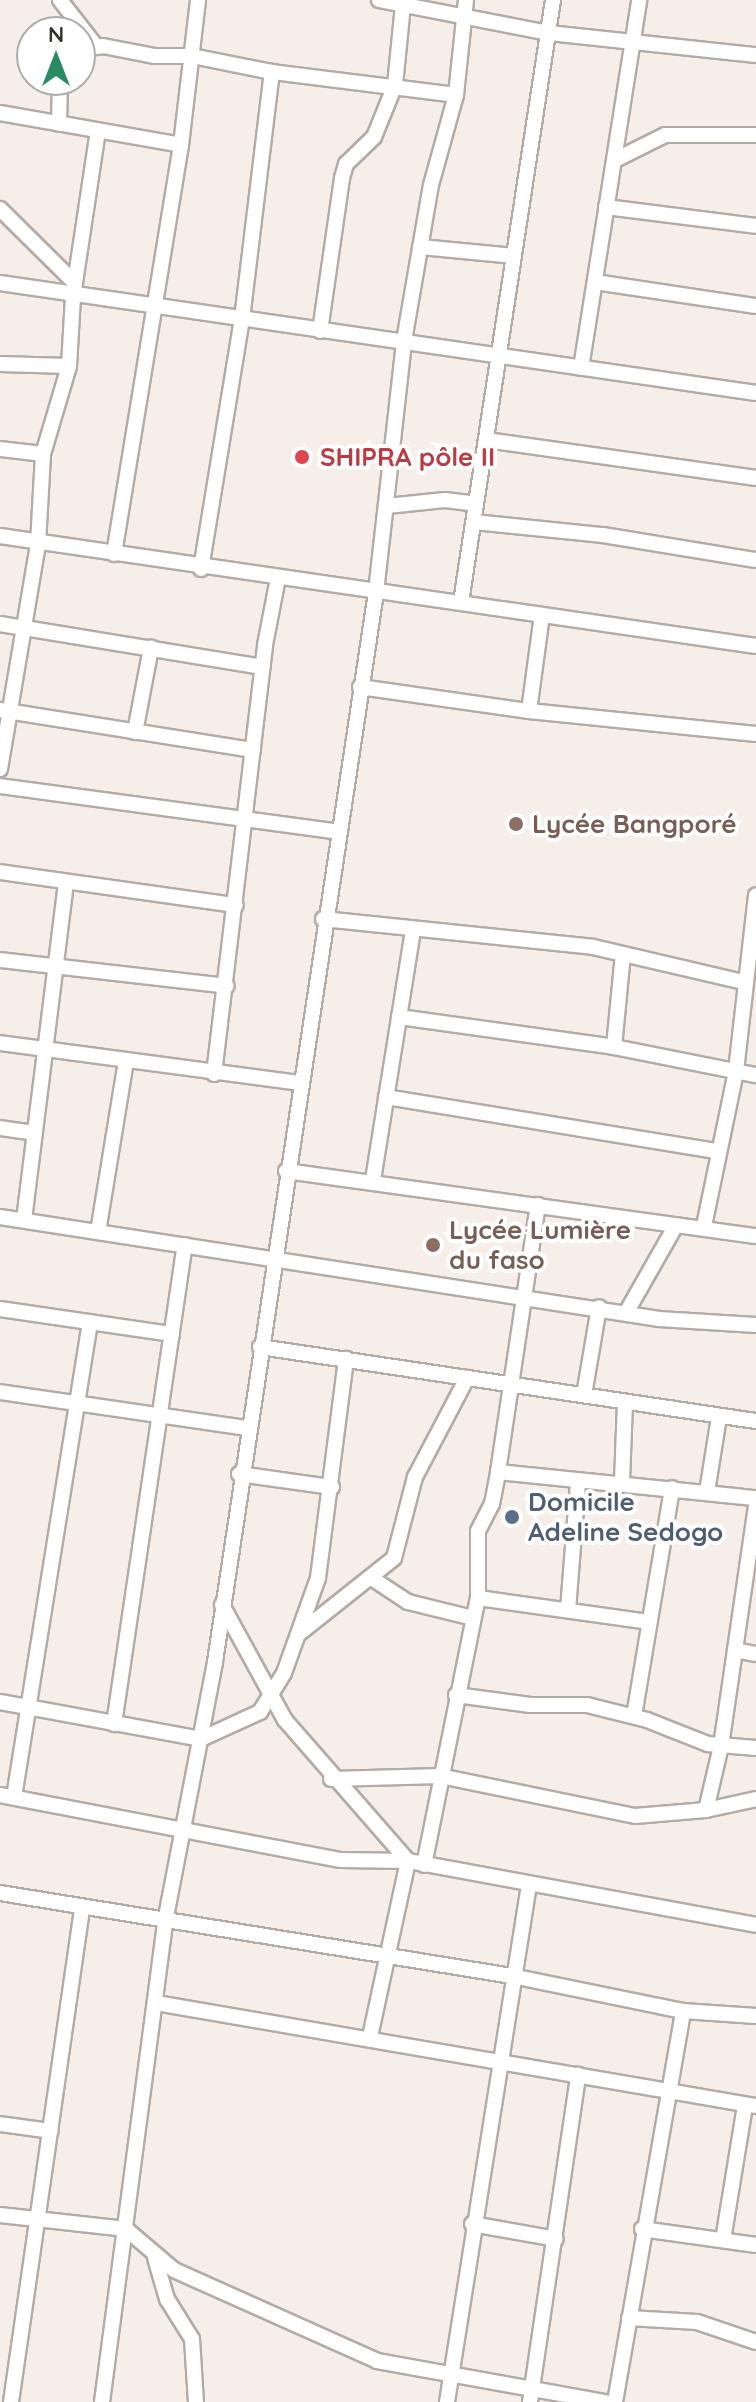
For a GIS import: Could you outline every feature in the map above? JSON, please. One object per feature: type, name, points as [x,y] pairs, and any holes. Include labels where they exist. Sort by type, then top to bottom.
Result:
[{"type":"street","points":[[60,0],[73,16]]},
{"type":"street","points":[[114,554],[181,145],[198,0]]},
{"type":"street","points":[[379,0],[403,5],[466,7],[549,33],[756,55]]},
{"type":"street","points":[[461,602],[553,0]]},
{"type":"street","points":[[581,368],[639,0]]},
{"type":"street","points":[[320,331],[342,178],[346,164],[374,137],[395,85],[403,5]]},
{"type":"street","points":[[102,2402],[165,1922],[201,1739],[323,919],[376,592],[404,341],[420,247],[456,95],[466,7]]},
{"type":"street","points":[[96,46],[192,56],[272,72],[456,95]]},
{"type":"street","points":[[201,569],[242,319],[272,72]]},
{"type":"street","points":[[59,124],[60,96]]},
{"type":"street","points":[[0,113],[181,145]]},
{"type":"street","points":[[0,769],[3,711],[38,544],[43,454],[69,366],[74,290],[98,131]]},
{"type":"street","points":[[615,160],[665,135],[756,135]]},
{"type":"street","points":[[606,207],[756,226]]},
{"type":"street","points":[[0,209],[74,290]]},
{"type":"street","points":[[420,247],[513,256]]},
{"type":"street","points":[[595,282],[756,306]]},
{"type":"street","points":[[0,283],[74,290],[154,306],[320,331],[500,353],[756,393]]},
{"type":"street","points":[[0,364],[69,366]]},
{"type":"street","points":[[486,440],[756,478]]},
{"type":"street","points":[[0,449],[43,454]]},
{"type":"street","points":[[387,506],[445,500],[476,504]]},
{"type":"street","points":[[474,522],[603,535],[756,560]]},
{"type":"street","points":[[0,536],[201,569],[461,602],[756,646]]},
{"type":"street","points":[[214,1074],[227,986],[262,667],[278,578]]},
{"type":"street","points":[[529,711],[542,615]]},
{"type":"street","points":[[0,624],[262,667]]},
{"type":"street","points":[[135,732],[151,648]]},
{"type":"street","points":[[360,687],[529,711],[756,734]]},
{"type":"street","points":[[3,711],[253,750]]},
{"type":"street","points":[[0,786],[339,832]]},
{"type":"street","points":[[0,872],[236,905]]},
{"type":"street","points":[[24,1220],[66,883]]},
{"type":"street","points":[[704,1226],[717,1151],[736,1071],[743,982],[756,895]]},
{"type":"street","points":[[323,919],[623,954],[743,982]]},
{"type":"street","points":[[373,1180],[413,929]]},
{"type":"street","points":[[614,1047],[623,954]]},
{"type":"street","points":[[0,960],[55,969],[227,986]]},
{"type":"street","points":[[399,1017],[614,1047],[756,1075]]},
{"type":"street","points":[[0,1043],[299,1083]]},
{"type":"street","points":[[98,1232],[126,1061]]},
{"type":"street","points":[[386,1097],[717,1151]]},
{"type":"street","points":[[0,1128],[35,1133]]},
{"type":"street","points":[[286,1171],[373,1180],[756,1236]]},
{"type":"street","points":[[424,1865],[478,1598],[478,1531],[492,1504],[498,1472],[538,1205]]},
{"type":"street","points":[[0,1217],[626,1313],[755,1326]]},
{"type":"street","points":[[626,1313],[676,1225]]},
{"type":"street","points":[[114,1724],[185,1245]]},
{"type":"street","points":[[584,1395],[599,1307]]},
{"type":"street","points":[[0,1309],[172,1334]]},
{"type":"street","points":[[90,1322],[28,1706],[7,1796],[341,1860],[408,1861],[756,1925]]},
{"type":"street","points":[[260,1347],[756,1421]]},
{"type":"street","points":[[0,1702],[201,1739],[247,1722],[271,1699],[300,1633],[318,1578],[346,1359]]},
{"type":"street","points":[[300,1633],[373,1579],[394,1558],[419,1468],[467,1378]]},
{"type":"street","points":[[0,1392],[247,1428]]},
{"type":"street","points":[[622,1481],[625,1402]]},
{"type":"street","points":[[707,1492],[719,1417]]},
{"type":"street","points":[[498,1472],[578,1482],[622,1481],[756,1498]]},
{"type":"street","points":[[239,1474],[332,1487]]},
{"type":"street","points":[[568,1610],[578,1482]]},
{"type":"street","points":[[634,1716],[672,1488]]},
{"type":"street","points":[[706,1810],[721,1746],[756,1505]]},
{"type":"street","points":[[373,1579],[408,1602],[473,1618]]},
{"type":"street","points":[[478,1598],[648,1622]]},
{"type":"street","points":[[222,1605],[271,1699],[331,1779],[408,1861]]},
{"type":"street","points":[[735,1650],[756,1654]]},
{"type":"street","points":[[456,1695],[530,1705],[587,1705],[634,1716],[721,1746],[756,1748]]},
{"type":"street","points":[[331,1779],[440,1776],[635,1816],[706,1810],[756,1799]]},
{"type":"street","points":[[370,2037],[384,1957],[408,1861]]},
{"type":"street","points":[[447,2402],[498,2060],[529,1885]]},
{"type":"street","points":[[0,1900],[0,1893],[82,1909],[512,1976],[683,2011],[756,2016]]},
{"type":"street","points":[[8,2392],[51,2131],[82,1909]]},
{"type":"street","points":[[156,2003],[370,2037],[751,2106],[723,2240]]},
{"type":"street","points":[[615,2402],[666,2090],[683,2011]]},
{"type":"street","points":[[531,2396],[578,2075]]},
{"type":"street","points":[[0,2124],[51,2131]]},
{"type":"street","points":[[0,2215],[126,2229],[155,2258],[331,2343],[400,2367],[531,2396],[605,2402]]},
{"type":"street","points":[[472,2224],[556,2239]]},
{"type":"street","points":[[642,2229],[756,2245]]},
{"type":"street","points":[[155,2258],[167,2299],[192,2339],[196,2402]]},
{"type":"street","points":[[629,2318],[697,2322],[756,2342]]},
{"type":"place","name":"SHIPRA pôle II","points":[[302,457]]},
{"type":"place","name":"Lycée Bangporé","points":[[516,824]]},
{"type":"place","name":"Lycée Lumière du faso","points":[[433,1245]]},
{"type":"place","name":"Domicile Adeline Sedogo","points":[[512,1517]]}]
